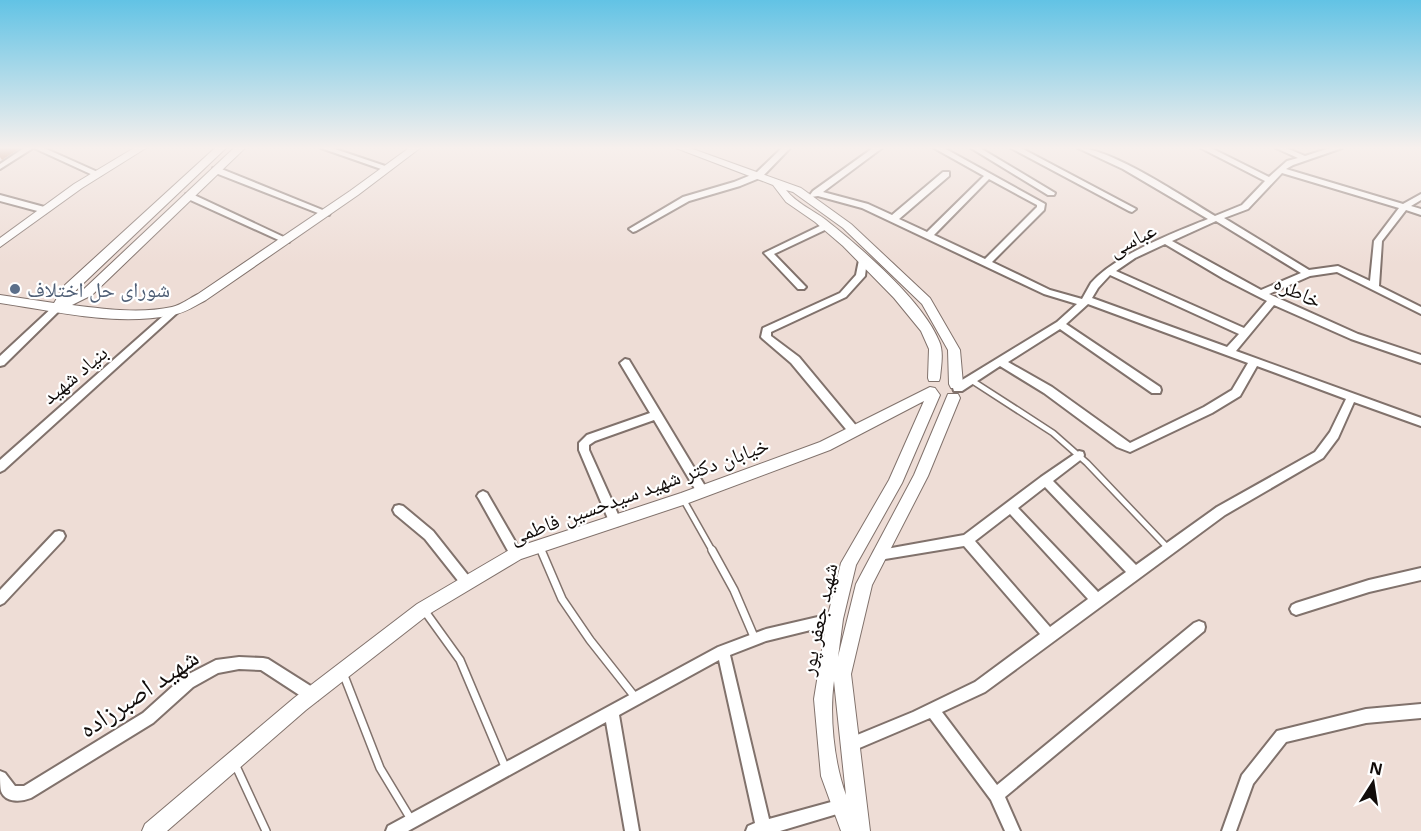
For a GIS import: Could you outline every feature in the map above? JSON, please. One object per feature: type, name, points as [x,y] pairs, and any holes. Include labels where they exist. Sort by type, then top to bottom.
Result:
[{"type":"street","points":[[0,243],[80,187]]},
{"type":"street","points":[[58,307],[69,288],[179,187]]},
{"type":"street","points":[[0,362],[58,307],[88,291],[199,187]]},
{"type":"street","points":[[259,187],[326,213]]},
{"type":"street","points":[[0,299],[116,312],[151,313],[174,310],[202,297],[362,187]]},
{"type":"street","points":[[633,229],[686,198],[727,187]]},
{"type":"street","name":"شهید جعفر پور","points":[[779,187],[782,194],[826,226],[863,260],[919,317],[934,343],[932,388],[895,483],[849,563],[835,619],[823,699],[830,776],[851,831]]},
{"type":"street","name":"شهید جعفر پور","points":[[787,187],[813,196],[926,301],[954,350],[956,390],[921,476],[864,584],[842,674],[860,831]]},
{"type":"street","points":[[813,196],[825,187]]},
{"type":"street","points":[[893,219],[931,187]]},
{"type":"street","points":[[929,235],[976,187]]},
{"type":"street","points":[[987,262],[1041,208],[1041,204],[1010,187]]},
{"type":"street","points":[[1040,187],[1051,193]]},
{"type":"street","points":[[1088,187],[1132,208]]},
{"type":"street","points":[[1161,187],[1308,273]]},
{"type":"street","name":"عباسی","points":[[956,390],[1060,324],[1085,302],[1094,286],[1109,271],[1132,256],[1245,207],[1264,187]]},
{"type":"street","points":[[1336,187],[1421,212]]},
{"type":"street","points":[[189,196],[286,240]]},
{"type":"street","points":[[813,196],[865,206],[1047,292],[1085,302],[1230,351],[1421,422]]},
{"type":"street","points":[[1374,288],[1378,241],[1404,207],[1413,199],[1421,197]]},
{"type":"street","points":[[0,198],[45,210]]},
{"type":"street","points":[[801,287],[768,254],[826,226]]},
{"type":"street","name":"خاطره","points":[[1166,241],[1273,300],[1328,325],[1421,359]]},
{"type":"street","points":[[854,431],[795,360],[766,337],[766,330],[843,295],[860,276],[863,260]]},
{"type":"street","points":[[1262,294],[1308,273],[1338,269],[1421,311]]},
{"type":"street","points":[[1109,271],[1245,333]]},
{"type":"street","points":[[1230,351],[1273,300]]},
{"type":"street","name":"بنیاد شهید","points":[[0,467],[42,426],[122,360],[174,310]]},
{"type":"street","points":[[1060,324],[1156,390]]},
{"type":"street","points":[[999,361],[1048,390],[1121,444],[1130,448],[1208,410],[1236,393],[1255,360]]},
{"type":"street","points":[[625,363],[702,491]]},
{"type":"street","points":[[944,377],[956,390],[944,399],[932,388],[944,377]]},
{"type":"street","name":"خیابان دکتر شهید سیدحسین فاطمی","points":[[152,831],[312,695],[423,609],[516,554],[683,499],[825,446],[932,388]]},
{"type":"street","points":[[850,745],[980,687],[1048,635],[1221,511],[1319,455],[1334,435],[1352,396]]},
{"type":"street","points":[[615,521],[584,450],[584,443],[591,438],[656,415]]},
{"type":"street","points":[[879,555],[967,540],[1079,455]]},
{"type":"street","points":[[1046,480],[1135,573]]},
{"type":"street","points":[[483,496],[516,554]]},
{"type":"street","points":[[1010,507],[1097,600]]},
{"type":"street","points":[[399,510],[429,535],[467,583]]},
{"type":"street","points":[[0,599],[59,536]]},
{"type":"street","points":[[967,540],[1048,635]]},
{"type":"street","points":[[1296,609],[1369,586],[1421,574]]},
{"type":"street","points":[[393,831],[413,826],[506,769],[634,697],[723,651],[766,635],[835,619]]},
{"type":"street","points":[[996,795],[1199,627]]},
{"type":"street","points":[[723,651],[761,830],[842,806]]},
{"type":"street","name":"شهید اصبرزاده","points":[[0,778],[11,793],[26,794],[148,718],[188,682],[216,667],[239,663],[262,664],[312,695]]},
{"type":"street","points":[[932,710],[996,795],[1014,831]]},
{"type":"street","points":[[611,711],[632,831]]},
{"type":"street","points":[[1229,831],[1247,780],[1282,736],[1366,716],[1421,711]]},
{"type":"lane","points":[[970,380],[1053,433],[1079,455],[1169,549]]},
{"type":"lane","points":[[683,499],[734,590],[755,640]]},
{"type":"lane","points":[[539,546],[562,599],[634,697]]},
{"type":"lane","points":[[423,609],[460,660],[506,769]]},
{"type":"lane","points":[[343,671],[374,758],[413,826]]},
{"type":"lane","points":[[234,761],[266,831]]},
{"type":"place","name":"شورای حل اختلاف","points":[[15,289]]}]
